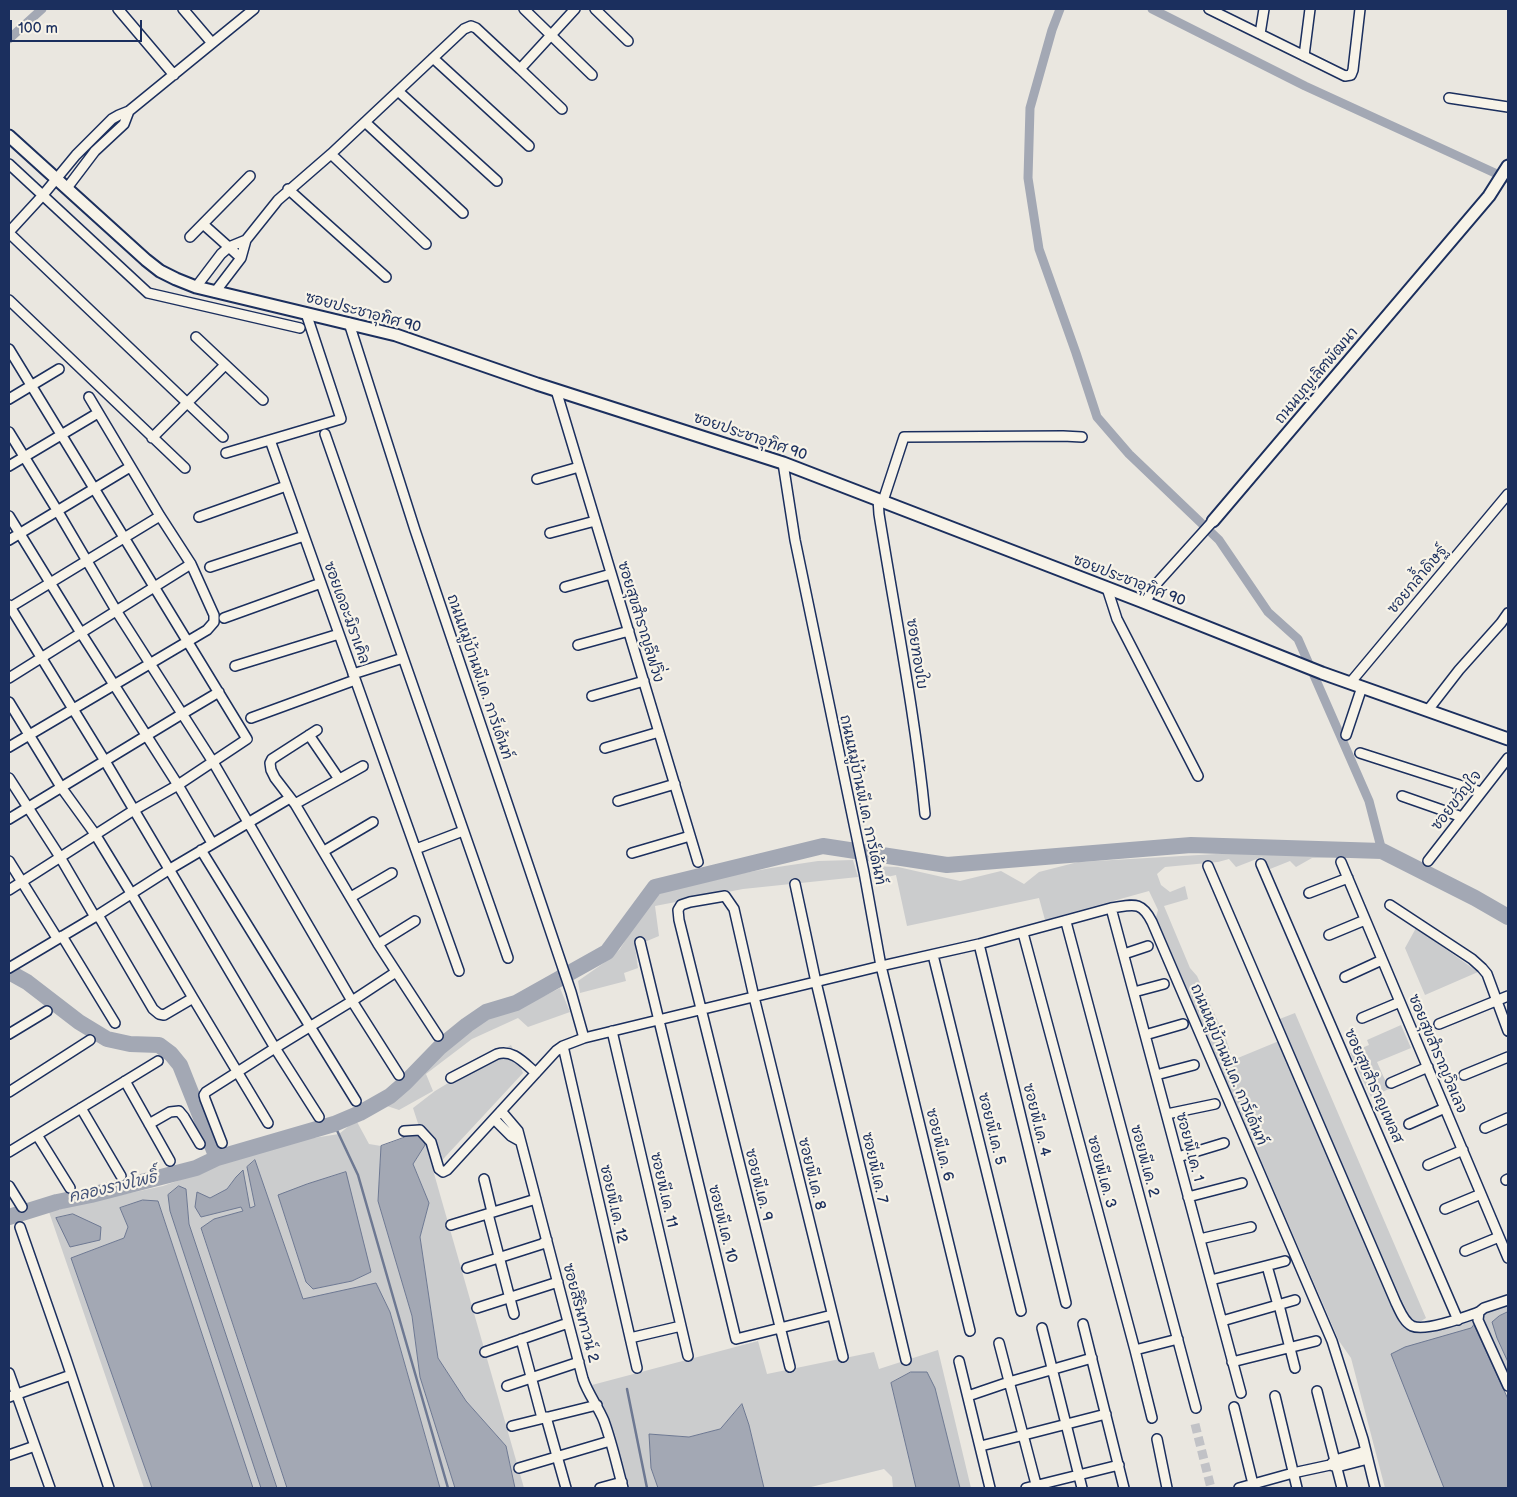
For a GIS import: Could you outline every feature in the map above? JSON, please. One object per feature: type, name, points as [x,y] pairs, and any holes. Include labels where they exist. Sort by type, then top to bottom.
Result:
[{"type":"street","points":[[118,9],[174,75]]},
{"type":"street","points":[[183,9],[212,44]]},
{"type":"street","points":[[524,9],[592,75]]},
{"type":"street","points":[[520,69],[575,9]]},
{"type":"street","points":[[595,9],[628,41]]},
{"type":"street","points":[[1211,9],[1345,76],[1350,75],[1353,70],[1360,9]]},
{"type":"street","points":[[1260,34],[1264,9]]},
{"type":"street","points":[[1304,56],[1310,9]]},
{"type":"street","points":[[223,437],[9,232],[43,196],[76,155],[112,119],[129,111],[212,44],[250,10]]},
{"type":"street","points":[[216,292],[241,258],[246,240],[288,189],[331,154],[464,29],[471,26],[480,32],[562,109]]},
{"type":"street","points":[[433,58],[529,146]]},
{"type":"street","points":[[398,91],[497,181]]},
{"type":"street","points":[[1449,98],[1508,108]]},
{"type":"street","points":[[67,188],[100,147],[124,124],[129,111]]},
{"type":"street","points":[[365,122],[463,213]]},
{"type":"street","name":"ซอยประชาอุทิศ 90","points":[[9,136],[160,271],[176,279],[196,287],[396,335],[556,390],[783,463],[1145,602],[1298,664],[1508,739]]},
{"type":"street","points":[[91,139],[100,147]]},
{"type":"street","points":[[331,154],[426,244]]},
{"type":"street","points":[[9,164],[148,293],[300,328]]},
{"type":"street","name":"ถนนบุญเลิศพัฒนา","points":[[1145,602],[1158,582],[1214,520],[1488,196],[1508,166]]},
{"type":"street","points":[[190,237],[250,176]]},
{"type":"street","points":[[288,189],[386,277]]},
{"type":"street","points":[[202,224],[241,258]]},
{"type":"street","points":[[196,287],[228,247],[246,240]]},
{"type":"street","points":[[9,300],[185,468]]},
{"type":"street","points":[[226,453],[341,419],[306,313]]},
{"type":"street","name":"ถนนหมู่บ้านพี.เค. การ์เด้นท์","points":[[350,323],[415,530],[571,992],[584,1038]]},
{"type":"street","points":[[196,337],[262,400]]},
{"type":"street","points":[[9,349],[247,738],[213,762],[95,834],[9,890]]},
{"type":"street","points":[[152,438],[225,364]]},
{"type":"street","points":[[9,399],[59,369]]},
{"type":"street","name":"ซอยสุขสำราญลีฟวิ่ง","points":[[556,390],[698,862]]},
{"type":"street","points":[[9,747],[207,630],[214,622],[214,615],[191,564],[89,397]]},
{"type":"street","points":[[9,466],[98,414]]},
{"type":"street","points":[[9,432],[117,612],[213,762],[352,1001],[399,1075]]},
{"type":"street","points":[[325,434],[508,958]]},
{"type":"street","points":[[881,500],[904,437],[1082,437]]},
{"type":"street","name":"ซอยเดอะมิราเคิล","points":[[270,440],[460,971]]},
{"type":"street","name":"ถนนหมู่บ้านพี.เค. การ์เด้นท์","points":[[783,463],[795,540],[864,872],[881,966]]},
{"type":"street","points":[[9,540],[130,467]]},
{"type":"street","points":[[537,479],[579,467]]},
{"type":"street","points":[[200,517],[286,486]]},
{"type":"street","name":"ซอยกล้ำดิษฐ์","points":[[1350,683],[1508,494]]},
{"type":"street","name":"ซอยทองใบ","points":[[881,500],[879,514],[906,675],[925,814]]},
{"type":"street","points":[[9,516],[81,634],[178,784],[212,843]]},
{"type":"street","points":[[160,516],[9,607],[43,658],[275,1048],[319,1117]]},
{"type":"street","points":[[550,533],[595,521]]},
{"type":"street","points":[[210,568],[304,536]]},
{"type":"street","points":[[9,678],[191,564]]},
{"type":"street","points":[[565,587],[611,574]]},
{"type":"street","points":[[224,618],[321,583]]},
{"type":"street","points":[[1107,588],[1117,619],[1198,776]]},
{"type":"street","points":[[1428,710],[1459,670],[1502,623],[1508,613]]},
{"type":"street","points":[[578,645],[629,631]]},
{"type":"street","points":[[235,666],[339,634]]},
{"type":"street","points":[[251,718],[403,658]]},
{"type":"street","points":[[592,696],[644,682]]},
{"type":"street","points":[[1346,735],[1362,687]]},
{"type":"street","points":[[9,819],[219,692]]},
{"type":"street","points":[[9,702],[61,787],[95,834],[268,1123]]},
{"type":"street","points":[[339,779],[313,732],[272,759],[270,763],[275,778],[324,851],[378,944],[438,1036]]},
{"type":"street","points":[[605,748],[659,732]]},
{"type":"street","points":[[1360,753],[1481,792]]},
{"type":"street","name":"ซอยขวัญใจ","points":[[1428,861],[1508,758]]},
{"type":"street","points":[[10,967],[97,916],[131,893],[248,822],[363,766]]},
{"type":"street","points":[[9,778],[60,856],[153,1009],[158,1014],[164,1015],[193,998]]},
{"type":"street","points":[[618,801],[675,784]]},
{"type":"street","points":[[1402,796],[1462,817]]},
{"type":"street","points":[[324,851],[373,822]]},
{"type":"street","points":[[416,849],[463,831]]},
{"type":"street","points":[[632,853],[690,836]]},
{"type":"street","points":[[201,850],[356,1101]]},
{"type":"street","points":[[9,861],[115,1023]]},
{"type":"street","name":"ซอยสุขสำราญวิลเลจ","points":[[1341,862],[1508,1258]]},
{"type":"street","name":"ซอยสุขสำราญเพลส","points":[[1261,864],[1458,1320]]},
{"type":"street","points":[[1208,866],[1396,1303],[1406,1321],[1420,1328],[1458,1320],[1508,1300]]},
{"type":"street","points":[[350,898],[392,873]]},
{"type":"street","points":[[1309,893],[1348,878]]},
{"type":"street","name":"ซอยพี.เค. 7","points":[[795,884],[816,982],[906,1360]]},
{"type":"street","name":"ซอยพี.เค. 8","points":[[701,1010],[678,910],[681,905],[690,902],[725,896],[734,909],[843,1357]]},
{"type":"street","name":"ถนนหมู่บ้านพี.เค. การ์เด้นท์","points":[[404,1131],[415,1129],[420,1130],[424,1134],[430,1142],[439,1170],[443,1172],[447,1170],[556,1051],[563,1046],[584,1038],[979,944],[1066,922],[1111,908],[1134,905],[1142,907],[1148,913],[1152,922],[1332,1341],[1363,1439],[1375,1488]]},
{"type":"street","points":[[1390,905],[1482,968],[1487,974],[1508,1031]]},
{"type":"street","name":"ซอยพี.เค. 1","points":[[1111,908],[1241,1393]]},
{"type":"street","points":[[378,944],[415,920]]},
{"type":"street","points":[[1329,935],[1365,920]]},
{"type":"street","name":"ซอยพี.เค. 2","points":[[1066,922],[1196,1408]]},
{"type":"street","name":"ซอยพี.เค. 3","points":[[1023,933],[1152,1418]]},
{"type":"street","points":[[640,942],[658,1020]]},
{"type":"street","name":"ซอยพี.เค. 4","points":[[979,944],[1066,1303]]},
{"type":"street","points":[[1124,954],[1148,946]]},
{"type":"street","name":"ซอยพี.เค. 5","points":[[934,955],[1021,1311]]},
{"type":"street","points":[[1345,977],[1382,960]]},
{"type":"street","name":"ซอยพี.เค. 6","points":[[881,966],[970,1331]]},
{"type":"street","points":[[222,1143],[204,1095],[206,1092],[396,972]]},
{"type":"street","points":[[1134,992],[1164,984]]},
{"type":"street","points":[[1439,1024],[1508,996]]},
{"type":"street","points":[[1362,1018],[1400,1002]]},
{"type":"street","name":"ซอยพี.เค. 9","points":[[701,1010],[790,1366]]},
{"type":"street","points":[[9,1034],[47,1011]]},
{"type":"street","name":"ซอยพี.เค. 10","points":[[658,1020],[736,1339],[779,1327],[832,1316]]},
{"type":"street","points":[[1145,1035],[1183,1024]]},
{"type":"street","name":"ซอยพี.เค. 11","points":[[612,1031],[688,1356]]},
{"type":"street","points":[[9,1092],[90,1040]]},
{"type":"street","name":"ซอยพี.เค. 12","points":[[563,1046],[637,1368]]},
{"type":"street","points":[[451,1078],[504,1052],[515,1056],[536,1073]]},
{"type":"street","points":[[1464,1075],[1508,1057]]},
{"type":"street","points":[[9,1152],[158,1061]]},
{"type":"street","points":[[1156,1075],[1194,1065]]},
{"type":"street","points":[[1391,1084],[1428,1067]]},
{"type":"street","points":[[125,1081],[170,1161]]},
{"type":"street","points":[[1166,1114],[1215,1104]]},
{"type":"street","points":[[81,1108],[121,1176]]},
{"type":"street","points":[[1409,1124],[1445,1108]]},
{"type":"street","points":[[149,1124],[170,1112],[179,1111],[200,1144]]},
{"type":"street","name":"ซอยสิรินทาวน์ 2","points":[[501,1111],[518,1131],[586,1386],[597,1405],[610,1441],[622,1485]]},
{"type":"street","points":[[1485,1128],[1508,1118]]},
{"type":"street","points":[[494,1119],[511,1136],[520,1141]]},
{"type":"street","points":[[37,1135],[70,1188]]},
{"type":"street","points":[[1178,1157],[1224,1143]]},
{"type":"street","points":[[1428,1166],[1463,1150]]},
{"type":"street","points":[[484,1178],[499,1258],[514,1314]]},
{"type":"street","points":[[1188,1197],[1242,1183]]},
{"type":"street","points":[[9,1186],[22,1206]]},
{"type":"street","points":[[1445,1209],[1481,1194]]},
{"type":"street","points":[[451,1225],[536,1199]]},
{"type":"street","points":[[20,1227],[110,1488]]},
{"type":"street","points":[[1200,1239],[1250,1227]]},
{"type":"street","points":[[1465,1251],[1499,1237]]},
{"type":"street","points":[[467,1268],[542,1244],[547,1240]]},
{"type":"street","points":[[1211,1280],[1285,1262]]},
{"type":"street","points":[[1267,1266],[1295,1368]]},
{"type":"street","points":[[477,1308],[558,1282]]},
{"type":"street","points":[[1222,1321],[1295,1300]]},
{"type":"street","points":[[1479,1312],[1478,1320],[1508,1386]]},
{"type":"street","points":[[485,1352],[568,1323]]},
{"type":"street","points":[[1083,1324],[1124,1488]]},
{"type":"street","points":[[630,1338],[681,1326]]},
{"type":"street","points":[[1042,1328],[1082,1488]]},
{"type":"street","points":[[521,1339],[566,1488]]},
{"type":"street","points":[[1135,1350],[1178,1339]]},
{"type":"street","points":[[1232,1362],[1316,1341]]},
{"type":"street","points":[[999,1343],[1036,1487]]},
{"type":"street","points":[[968,1396],[1092,1358]]},
{"type":"street","points":[[959,1361],[990,1488]]},
{"type":"street","points":[[507,1386],[579,1362]]},
{"type":"street","points":[[9,1373],[13,1395],[35,1446],[50,1488]]},
{"type":"street","points":[[13,1395],[71,1375]]},
{"type":"street","points":[[1317,1391],[1334,1464],[1342,1488]]},
{"type":"street","points":[[1275,1396],[1297,1488]]},
{"type":"street","points":[[512,1426],[597,1405]]},
{"type":"street","points":[[1234,1406],[1254,1486]]},
{"type":"street","points":[[980,1446],[1106,1414]]},
{"type":"street","points":[[1157,1439],[1167,1488]]},
{"type":"street","points":[[519,1468],[610,1441]]},
{"type":"street","points":[[9,1455],[35,1446]]},
{"type":"street","points":[[1239,1488],[1254,1486],[1293,1473],[1367,1455]]},
{"type":"street","points":[[1026,1488],[1119,1465]]},
{"type":"street","points":[[600,1488],[622,1485]]},
{"type":"shaded area","points":[[1251,852],[1368,858],[1312,858],[1296,867],[1290,861],[1270,869],[1262,857],[1236,867],[1229,859],[1218,862],[1165,867],[1157,874],[1161,885],[1170,892],[1185,886],[1188,899],[1164,906],[1190,968],[1197,976],[1226,1039],[1233,1060],[1279,1041],[1404,1327],[1413,1332],[1472,1318],[1474,1325],[1471,1328],[1432,1455],[1444,1488],[1385,1488],[1351,1358],[1339,1341],[1156,917],[1158,910],[1149,891],[1045,920],[1039,898],[907,926],[896,875],[873,880],[873,866],[898,867],[960,881],[1001,871],[1024,884],[1039,872],[1078,862]]},
{"type":"shaded area","points":[[853,860],[858,877],[743,889],[655,906],[659,936],[635,946],[638,968],[624,973],[626,981],[580,993],[578,981],[620,949],[646,907],[659,894],[689,883],[771,868],[818,861]]},
{"type":"shaded area","points":[[1416,928],[1478,972],[1425,995],[1405,948]]},
{"type":"shaded area","points":[[560,988],[570,1012],[528,1027],[518,1018],[472,1039],[426,1074],[433,1091],[399,1110],[384,1105],[418,1076],[457,1036],[495,1014],[520,1008]]},
{"type":"shaded area","points":[[1295,1013],[1426,1318],[1418,1323],[1410,1319],[1400,1305],[1277,1020]]},
{"type":"shaded area","points":[[1401,1025],[1411,1048],[1377,1062],[1389,1089],[1371,1097],[1350,1053],[1369,1045],[1367,1040]]},
{"type":"shaded area","points":[[511,1045],[523,1073],[433,1170],[524,1488],[515,1488],[506,1446],[466,1401],[438,1358],[420,1237],[429,1203],[413,1164],[425,1145],[413,1108],[435,1091]]},
{"type":"shaded area","points":[[356,1120],[369,1144],[381,1146],[378,1201],[412,1316],[420,1377],[455,1488],[440,1488],[390,1312],[376,1284],[303,1299],[255,1160],[247,1167],[255,1205],[250,1208],[242,1171],[227,1189],[210,1198],[201,1217],[241,1206],[243,1211],[214,1219],[201,1229],[287,1488],[277,1488],[189,1224],[186,1189],[170,1211],[261,1488],[253,1488],[158,1201],[120,1208],[128,1227],[124,1238],[71,1258],[152,1488],[144,1488],[49,1212],[163,1186],[256,1150],[294,1141],[339,1134]],"holes":[[[278,1195],[371,1272],[352,1281],[313,1289],[306,1282]]]},
{"type":"shaded area","points":[[420,1132],[425,1145],[413,1164],[429,1203],[420,1237],[438,1358],[466,1401],[506,1446],[515,1488],[455,1488],[420,1377],[412,1316],[378,1201],[381,1146]]},
{"type":"shaded area","points":[[255,1160],[303,1299],[376,1283],[390,1312],[440,1488],[287,1488],[201,1228],[214,1219],[243,1211],[241,1207],[201,1217],[195,1207],[197,1192],[210,1198],[227,1189],[243,1170],[250,1208],[255,1206],[247,1167]]},
{"type":"shaded area","points":[[346,1172],[371,1272],[352,1281],[313,1289],[306,1282],[278,1195]]},
{"type":"shaded area","points":[[179,1186],[186,1189],[189,1224],[277,1488],[261,1488],[170,1211],[168,1195]]},
{"type":"shaded area","points":[[143,1200],[158,1201],[253,1488],[152,1488],[71,1258],[124,1238],[128,1227],[120,1208]]},
{"type":"shaded area","points":[[73,1214],[101,1227],[100,1240],[70,1247],[56,1218]]},
{"type":"shaded area","points":[[1508,1303],[1508,1312],[1499,1316],[1497,1338],[1508,1362],[1508,1378],[1483,1324],[1484,1315],[1490,1310]]},
{"type":"shaded area","points":[[1508,1312],[1508,1362],[1492,1322]]},
{"type":"shaded area","points":[[1474,1325],[1508,1399],[1508,1488],[1444,1488],[1391,1354],[1405,1347],[1471,1328]]},
{"type":"shaded area","points":[[758,1341],[767,1374],[874,1352],[879,1369],[938,1350],[971,1488],[960,1488],[935,1388],[891,1383],[916,1488],[893,1488],[892,1477],[884,1469],[807,1488],[764,1488],[742,1404],[720,1429],[689,1437],[650,1434],[651,1468],[658,1488],[628,1488],[592,1385]]},
{"type":"shaded area","points":[[911,1372],[927,1372],[935,1388],[960,1488],[916,1488],[891,1383]]},
{"type":"shaded area","points":[[742,1404],[764,1488],[658,1488],[651,1468],[649,1434],[689,1437],[720,1429]]},
{"type":"waterway","points":[[9,39],[42,9]]},
{"type":"waterway","points":[[1060,9],[1052,30],[1030,108],[1028,178],[1039,249],[1097,417],[1129,454],[1219,540],[1268,612],[1298,639],[1369,801],[1382,851]]},
{"type":"waterway","points":[[1152,9],[1305,86],[1508,179]]},
{"type":"waterway","name":"คลองรางโพธิ์","points":[[9,1217],[57,1202],[196,1168],[217,1158],[334,1124],[360,1113],[390,1096],[440,1047],[486,1012],[516,1003],[607,952],[655,887],[823,846],[947,865],[1191,845],[1382,851],[1475,898],[1508,917]]},
{"type":"waterway","points":[[9,972],[27,982],[79,1022],[107,1039],[130,1044],[159,1045],[171,1054],[180,1065],[217,1158]]},
{"type":"waterway","points":[[334,1124],[358,1175],[448,1488]]},
{"type":"waterway","points":[[627,1389],[647,1488]]},
{"type":"tunnel","points":[[1195,1424],[1211,1488]]}]
